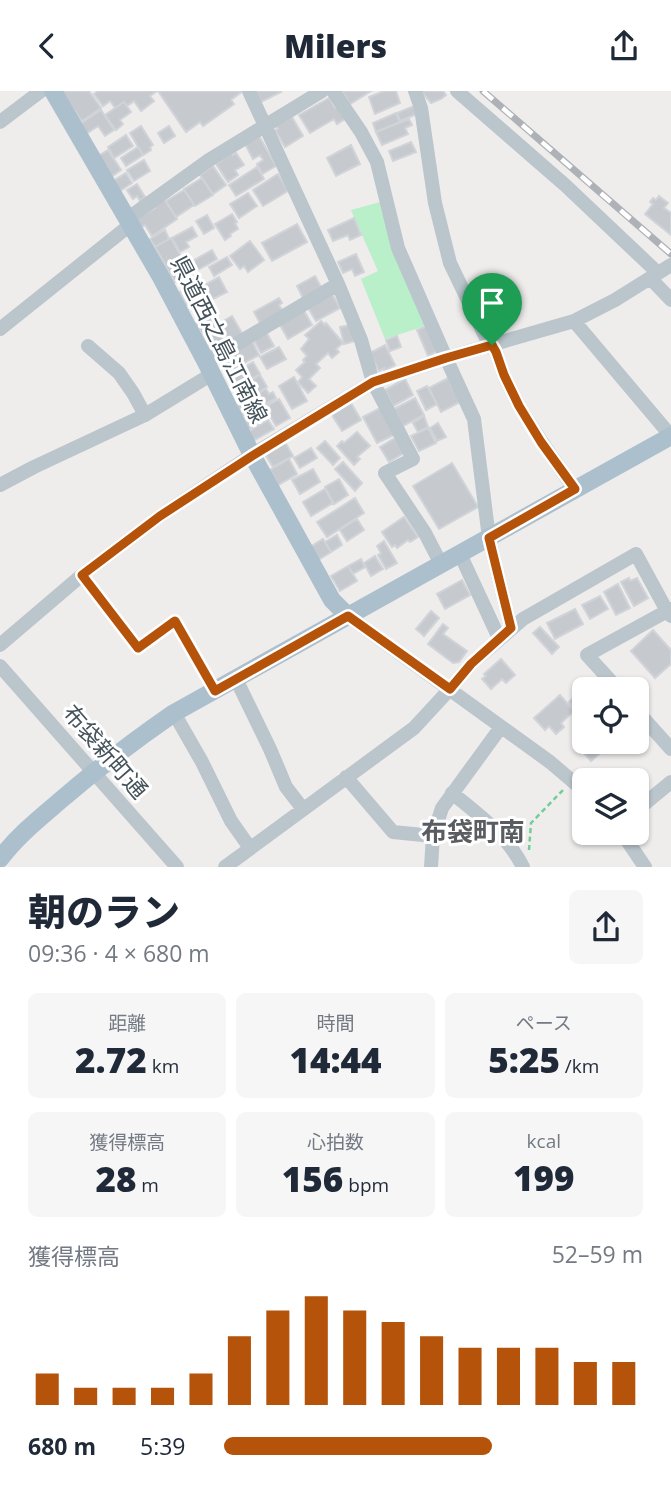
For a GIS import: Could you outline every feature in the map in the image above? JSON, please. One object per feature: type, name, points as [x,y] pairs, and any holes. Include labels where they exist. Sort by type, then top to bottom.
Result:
[{"type":"main road","name":"県道西之島江南線","points":[[53,91],[161,277],[252,456],[332,600],[348,616]]},
{"type":"main road","points":[[0,859],[47,812],[94,772],[174,713],[671,436]]},
{"type":"street","points":[[0,122],[41,91]]},
{"type":"street","points":[[249,91],[338,285],[361,339],[373,382],[413,459],[385,473],[425,533],[441,564]]},
{"type":"street","points":[[0,329],[128,222],[209,160],[322,91]]},
{"type":"street","points":[[333,91],[361,132],[377,162],[398,248],[474,419],[489,538],[505,633]]},
{"type":"street","points":[[415,91],[423,119],[435,203],[450,263],[487,340],[496,352],[519,406],[575,489]]},
{"type":"street","points":[[457,91],[565,185],[654,276],[671,300]]},
{"type":"street","points":[[0,645],[82,575],[152,522],[252,456],[373,382],[574,321],[615,300],[671,265]]},
{"type":"street","points":[[0,485],[145,415],[209,368],[338,285]]},
{"type":"street","points":[[574,321],[671,436]]},
{"type":"street","points":[[88,346],[119,373],[145,415]]},
{"type":"street","points":[[460,554],[505,633]]},
{"type":"street","points":[[225,866],[414,728],[471,664],[505,633],[535,611],[636,554],[669,612],[587,655],[607,677]]},
{"type":"street","points":[[348,616],[572,779]]},
{"type":"street","name":"布袋新町通","points":[[0,666],[177,866]]},
{"type":"street","points":[[236,679],[286,787],[303,809]]},
{"type":"street","points":[[174,713],[231,821],[250,848]]},
{"type":"street","points":[[649,724],[671,749]]},
{"type":"street","points":[[431,866],[433,836],[442,808],[501,727]]},
{"type":"street","points":[[346,777],[393,832],[433,836]]},
{"type":"street","points":[[649,800],[671,782]]},
{"type":"street","points":[[452,793],[498,832],[526,861]]},
{"type":"street","points":[[630,845],[645,866]]},
{"type":"path","points":[[82,575],[138,648],[175,621],[215,691]]},
{"type":"path","points":[[526,861],[531,823],[572,781]]},
{"type":"green space","points":[[384,201],[428,325],[385,339],[361,279],[378,271],[351,210]]},
{"type":"building","points":[[89,91],[101,108],[82,121],[61,92]]},
{"type":"building","points":[[98,91],[157,91],[150,96],[154,101],[141,111],[134,101],[127,106],[124,102],[115,108],[110,101],[103,106],[94,94]]},
{"type":"building","points":[[158,91],[243,91],[231,100],[234,104],[203,126],[200,122],[186,132]]},
{"type":"building","points":[[256,91],[280,91],[281,92],[261,102]]},
{"type":"building","points":[[342,91],[371,91],[350,104]]},
{"type":"building","points":[[384,91],[396,91],[400,103],[375,114],[369,97]]},
{"type":"building","points":[[421,91],[443,91],[446,95],[431,103]]},
{"type":"building","points":[[329,98],[345,119],[337,124],[334,119],[310,133],[299,115]]},
{"type":"building","points":[[124,102],[131,112],[120,120],[123,124],[116,130],[105,115]]},
{"type":"building","points":[[414,106],[417,114],[400,121],[397,113]]},
{"type":"building","points":[[101,110],[114,130],[105,136],[98,126],[86,134],[80,124]]},
{"type":"building","points":[[396,113],[400,122],[376,132],[373,123]]},
{"type":"building","points":[[292,117],[303,136],[285,147],[275,130],[278,129],[276,126]]},
{"type":"building","points":[[409,119],[412,125],[405,128],[408,134],[382,145],[376,132]]},
{"type":"building","points":[[141,126],[153,145],[151,150],[143,155],[130,133]]},
{"type":"building","points":[[169,126],[175,136],[164,143],[158,133]]},
{"type":"building","points":[[126,135],[133,146],[114,158],[108,147]]},
{"type":"building","points":[[259,136],[276,166],[262,174],[257,164],[263,160],[260,155],[253,159],[245,144]]},
{"type":"building","points":[[411,142],[416,152],[393,161],[389,151]]},
{"type":"building","points":[[351,145],[360,164],[336,176],[327,158]]},
{"type":"building","points":[[138,147],[143,155],[126,166],[121,158]]},
{"type":"building","points":[[108,150],[121,170],[111,177],[98,156]]},
{"type":"building","points":[[236,153],[244,165],[235,170],[238,175],[228,182],[216,164]]},
{"type":"building","points":[[144,160],[150,171],[134,181],[127,170]]},
{"type":"building","points":[[213,166],[226,185],[213,194],[200,175]]},
{"type":"building","points":[[257,167],[264,179],[236,196],[229,185]]},
{"type":"building","points":[[126,173],[132,183],[120,191],[113,181]]},
{"type":"building","points":[[278,174],[288,191],[263,206],[253,190]]},
{"type":"building","points":[[202,178],[213,195],[195,206],[184,189]]},
{"type":"building","points":[[137,184],[145,197],[140,201],[137,196],[133,199],[127,190]]},
{"type":"building","points":[[184,190],[194,205],[176,217],[166,201]]},
{"type":"building","points":[[248,193],[257,206],[239,218],[230,204]]},
{"type":"building","points":[[659,196],[668,203],[664,208],[671,213],[671,235],[645,214],[653,204],[650,202],[653,198],[656,200]]},
{"type":"building","points":[[164,199],[177,219],[152,236],[145,225],[141,228],[136,219]]},
{"type":"building","points":[[232,214],[238,229],[225,240],[215,224]]},
{"type":"building","points":[[207,215],[214,228],[204,234],[196,221]]},
{"type":"building","points":[[354,218],[361,235],[350,240],[348,235],[333,241],[328,230]]},
{"type":"building","points":[[297,224],[307,242],[272,261],[262,243]]},
{"type":"building","points":[[192,227],[197,236],[186,242],[189,247],[180,252],[172,238]]},
{"type":"building","points":[[165,230],[169,239],[155,247],[150,239]]},
{"type":"building","points":[[171,238],[190,273],[175,282],[155,247]]},
{"type":"building","points":[[250,241],[264,260],[248,272],[244,266],[240,269],[230,256]]},
{"type":"building","points":[[212,250],[217,259],[196,271],[191,262]]},
{"type":"building","points":[[356,254],[364,272],[355,276],[352,269],[343,273],[338,262]]},
{"type":"building","points":[[227,257],[232,265],[214,276],[209,267]]},
{"type":"building","points":[[315,276],[321,287],[303,298],[297,286]]},
{"type":"building","points":[[219,277],[227,292],[213,299],[210,294],[205,297],[199,288]]},
{"type":"building","points":[[196,283],[203,294],[187,305],[180,292]]},
{"type":"building","points":[[331,292],[340,308],[316,321],[307,306]]},
{"type":"building","points":[[279,298],[282,310],[260,323],[254,312]]},
{"type":"building","points":[[303,309],[312,325],[288,339],[279,323]]},
{"type":"building","points":[[213,313],[221,326],[203,336],[196,323]]},
{"type":"building","points":[[232,316],[243,335],[227,344],[218,329],[222,326],[220,323]]},
{"type":"building","points":[[321,321],[325,325],[326,323],[343,343],[332,358],[328,353],[316,364],[320,368],[309,379],[316,386],[308,393],[298,382],[302,377],[296,370],[305,362],[303,360],[307,356],[301,349],[309,339],[305,335]]},
{"type":"building","points":[[351,325],[355,341],[344,344],[340,327]]},
{"type":"building","points":[[427,326],[438,351],[428,356],[417,330]]},
{"type":"building","points":[[217,329],[227,345],[210,355],[201,338]]},
{"type":"building","points":[[265,330],[274,346],[261,353],[253,338]]},
{"type":"building","points":[[397,336],[401,347],[390,351],[386,340]]},
{"type":"building","points":[[251,339],[259,355],[231,370],[223,355]]},
{"type":"building","points":[[385,345],[395,365],[379,371],[370,353]]},
{"type":"building","points":[[279,347],[286,359],[267,369],[260,357]]},
{"type":"building","points":[[253,362],[260,374],[238,387],[231,375]]},
{"type":"building","points":[[260,375],[267,387],[247,399],[240,387]]},
{"type":"building","points":[[294,377],[307,401],[292,409],[279,386]]},
{"type":"building","points":[[448,378],[460,402],[441,412],[429,388]]},
{"type":"building","points":[[405,379],[413,395],[393,406],[385,390]]},
{"type":"building","points":[[427,386],[437,404],[426,410],[417,391]]},
{"type":"building","points":[[266,389],[269,394],[273,392],[276,398],[262,406],[259,393]]},
{"type":"building","points":[[254,396],[260,406],[241,417],[235,407]]},
{"type":"building","points":[[415,398],[424,415],[403,426],[394,409]]},
{"type":"building","points":[[279,399],[290,418],[276,426],[269,414],[271,412],[268,405]]},
{"type":"building","points":[[351,403],[361,420],[342,431],[332,415]]},
{"type":"building","points":[[382,407],[396,434],[377,443],[363,417]]},
{"type":"building","points":[[255,410],[262,421],[247,430],[240,419]]},
{"type":"building","points":[[424,416],[428,427],[418,432],[413,423]]},
{"type":"building","points":[[268,420],[274,429],[253,441],[248,432]]},
{"type":"building","points":[[438,423],[446,437],[437,441],[430,428]]},
{"type":"building","points":[[428,428],[436,443],[419,451],[411,436]]},
{"type":"building","points":[[357,432],[370,446],[357,457],[360,459],[354,465],[337,446]]},
{"type":"building","points":[[395,438],[404,453],[389,462],[380,447]]},
{"type":"building","points":[[325,441],[340,458],[333,465],[317,448]]},
{"type":"building","points":[[285,442],[293,456],[273,467],[265,454]]},
{"type":"building","points":[[311,448],[317,458],[300,468],[294,458]]},
{"type":"building","points":[[289,459],[297,474],[278,485],[270,470]]},
{"type":"building","points":[[343,462],[362,483],[355,491],[335,469]]},
{"type":"building","points":[[452,463],[478,507],[439,529],[413,486]]},
{"type":"building","points":[[313,469],[320,482],[300,494],[292,480]]},
{"type":"building","points":[[339,479],[348,495],[334,504],[325,487]]},
{"type":"building","points":[[325,489],[333,503],[311,516],[303,502]]},
{"type":"building","points":[[355,498],[364,513],[327,537],[317,522]]},
{"type":"building","points":[[404,517],[418,537],[397,548],[395,545],[392,547],[382,532]]},
{"type":"building","points":[[357,519],[364,530],[347,541],[340,530]]},
{"type":"building","points":[[337,535],[342,545],[331,552],[325,542]]},
{"type":"building","points":[[323,539],[331,552],[318,560],[310,547]]},
{"type":"building","points":[[384,541],[397,563],[386,569],[378,555],[381,553],[377,546]]},
{"type":"building","points":[[375,556],[383,569],[371,576],[364,563]]},
{"type":"building","points":[[361,559],[365,567],[353,574],[348,566]]},
{"type":"building","points":[[348,566],[357,581],[340,591],[331,576]]},
{"type":"building","points":[[629,578],[630,581],[637,578],[648,598],[634,606],[621,582]]},
{"type":"building","points":[[462,580],[470,595],[445,609],[437,594]]},
{"type":"building","points":[[618,584],[630,608],[616,615],[604,592]]},
{"type":"building","points":[[600,596],[608,609],[590,619],[582,605]]},
{"type":"building","points":[[575,609],[583,624],[555,639],[547,623]]},
{"type":"building","points":[[431,611],[439,618],[424,636],[416,629]]},
{"type":"building","points":[[443,624],[448,628],[443,634],[467,651],[459,662],[453,663],[428,644]]},
{"type":"building","points":[[540,627],[559,647],[552,654],[533,633]]},
{"type":"building","points":[[653,630],[671,650],[671,664],[655,678],[631,651]]},
{"type":"building","points":[[501,659],[515,675],[506,683],[502,679],[491,689],[482,679]]},
{"type":"building","points":[[560,695],[572,709],[572,713],[561,723],[564,727],[556,734],[549,726],[545,730],[534,718]]},
{"type":"building","points":[[585,754],[599,754],[591,761]]},
{"type":"railway","points":[[483,91],[671,254]]},
{"type":"district","name":"布袋町南","points":[[473,831]]},
{"type":"route","points":[[492,345],[519,406],[575,489],[489,538],[511,628],[471,664],[450,689],[348,616],[215,691],[175,621],[138,648],[82,575],[160,516],[373,382],[492,345]]}]
